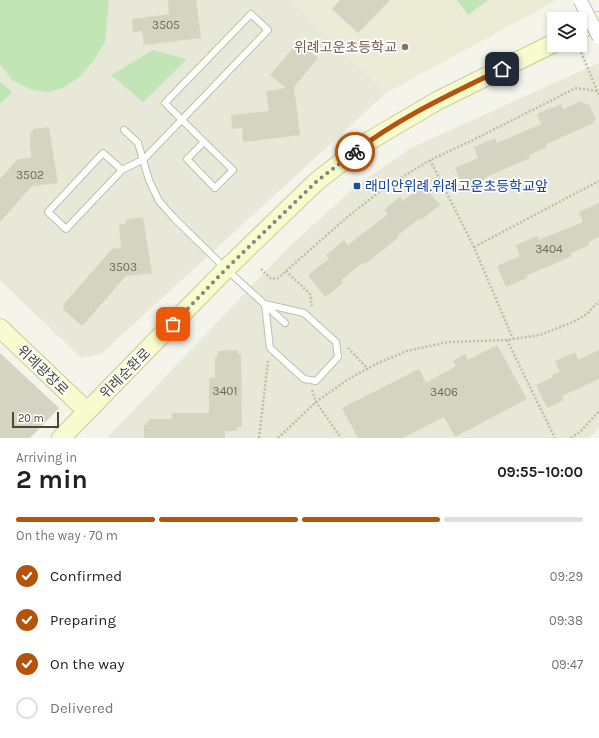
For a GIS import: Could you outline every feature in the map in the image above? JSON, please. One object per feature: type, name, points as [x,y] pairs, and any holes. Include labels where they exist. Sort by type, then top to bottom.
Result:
[{"type":"street","points":[[580,0],[599,37]]},
{"type":"street","points":[[587,27],[599,21]]},
{"type":"street","name":"위례순환로","points":[[61,438],[226,269],[317,181],[370,140],[437,101],[547,46]]},
{"type":"street","name":"위례광장로","points":[[0,328],[86,411]]},
{"type":"lane","points":[[122,170],[103,153],[48,212],[66,229],[122,170],[144,159],[182,120],[268,30],[251,14],[165,103],[182,120],[204,142],[233,170],[215,188],[187,159],[204,142]]},
{"type":"lane","points":[[124,130],[138,143],[149,180],[159,201],[174,218],[226,269],[285,323]]},
{"type":"lane","points":[[265,304],[304,313],[336,342],[338,357],[316,381],[304,379],[270,348],[265,304]]},
{"type":"path","points":[[581,52],[599,95]]},
{"type":"path","points":[[261,269],[271,279],[278,278],[345,219],[383,189],[430,160],[576,88],[597,90]]},
{"type":"path","points":[[430,160],[474,247],[513,339]]},
{"type":"path","points":[[474,247],[599,181]]},
{"type":"path","points":[[278,438],[316,402],[346,380],[376,364],[407,351],[448,342],[507,340],[540,335],[573,322],[587,314],[599,301]]},
{"type":"path","points":[[507,340],[555,438]]},
{"type":"path","points":[[259,438],[270,348]]},
{"type":"path","points":[[316,402],[341,438]]},
{"type":"path","points":[[571,438],[580,431],[599,411]]},
{"type":"shaded area","points":[[0,0],[290,0],[386,93],[101,354],[81,358],[0,280]]},
{"type":"shaded area","name":"위례고운초등학교","points":[[290,0],[557,0],[386,93]]},
{"type":"shaded area","points":[[596,64],[599,64],[599,427],[589,438],[107,438],[286,250],[357,185],[411,148]]},
{"type":"green space","points":[[0,0],[109,0],[105,42],[93,61],[80,77],[63,88],[48,92],[32,90],[12,80],[0,64]]},
{"type":"green space","points":[[457,0],[488,0],[468,15]]},
{"type":"green space","points":[[153,50],[187,59],[143,102],[111,75]]},
{"type":"green space","points":[[0,82],[12,92],[0,104]]},
{"type":"building","points":[[168,0],[196,0],[201,38],[144,45],[142,31],[133,32],[132,19],[169,14]]},
{"type":"building","points":[[340,0],[390,0],[358,33],[332,9]]},
{"type":"building","points":[[298,42],[318,58],[294,87],[300,135],[243,142],[242,128],[232,129],[231,115],[269,111],[266,91],[286,88],[270,75]]},
{"type":"building","points":[[582,101],[583,104],[589,104],[596,120],[593,121],[594,123],[546,144],[547,147],[529,155],[530,158],[484,178],[485,180],[464,190],[455,168],[478,158],[474,147],[495,138],[497,143],[541,124],[537,114],[561,104],[563,109]]},
{"type":"building","points":[[49,127],[58,183],[32,186],[0,222],[0,179],[18,159],[31,158],[30,134],[34,129]]},
{"type":"building","points":[[423,185],[440,205],[397,236],[399,237],[365,264],[364,262],[341,280],[343,283],[325,297],[308,275],[329,259],[326,255],[344,240],[348,245],[388,214],[384,210],[400,197],[403,201]]},
{"type":"building","points":[[599,203],[599,237],[588,242],[589,245],[571,253],[572,256],[526,276],[527,278],[506,287],[497,266],[520,256],[516,245],[537,236],[539,240],[583,222],[579,212]]},
{"type":"building","points":[[143,217],[152,273],[126,276],[82,326],[63,309],[65,307],[63,305],[112,249],[121,248],[119,224],[124,224],[128,219]]},
{"type":"building","points":[[497,345],[527,399],[455,437],[444,417],[403,438],[358,438],[342,408],[419,369],[426,383],[456,366],[453,361],[465,354],[468,360]]},
{"type":"building","points":[[238,350],[238,354],[241,354],[242,427],[237,427],[237,431],[225,431],[225,438],[144,438],[144,425],[149,422],[149,419],[172,419],[172,413],[209,413],[209,378],[215,377],[215,357],[217,357],[218,351]]},
{"type":"building","points":[[599,350],[599,379],[562,396],[564,400],[547,408],[536,385],[560,372],[555,361],[575,352],[578,360]]},
{"type":"building","points":[[0,353],[59,408],[30,438],[0,438]]},
{"type":"way so far","points":[[173,324],[226,269],[317,181],[355,152]]},
{"type":"place","name":"위례고운초등학교","points":[[405,47]]},
{"type":"place","name":"래미안위례.위례고운초등학교앞","points":[[357,186]]},
{"type":"route","points":[[355,152],[370,140],[437,101],[502,69]]}]
